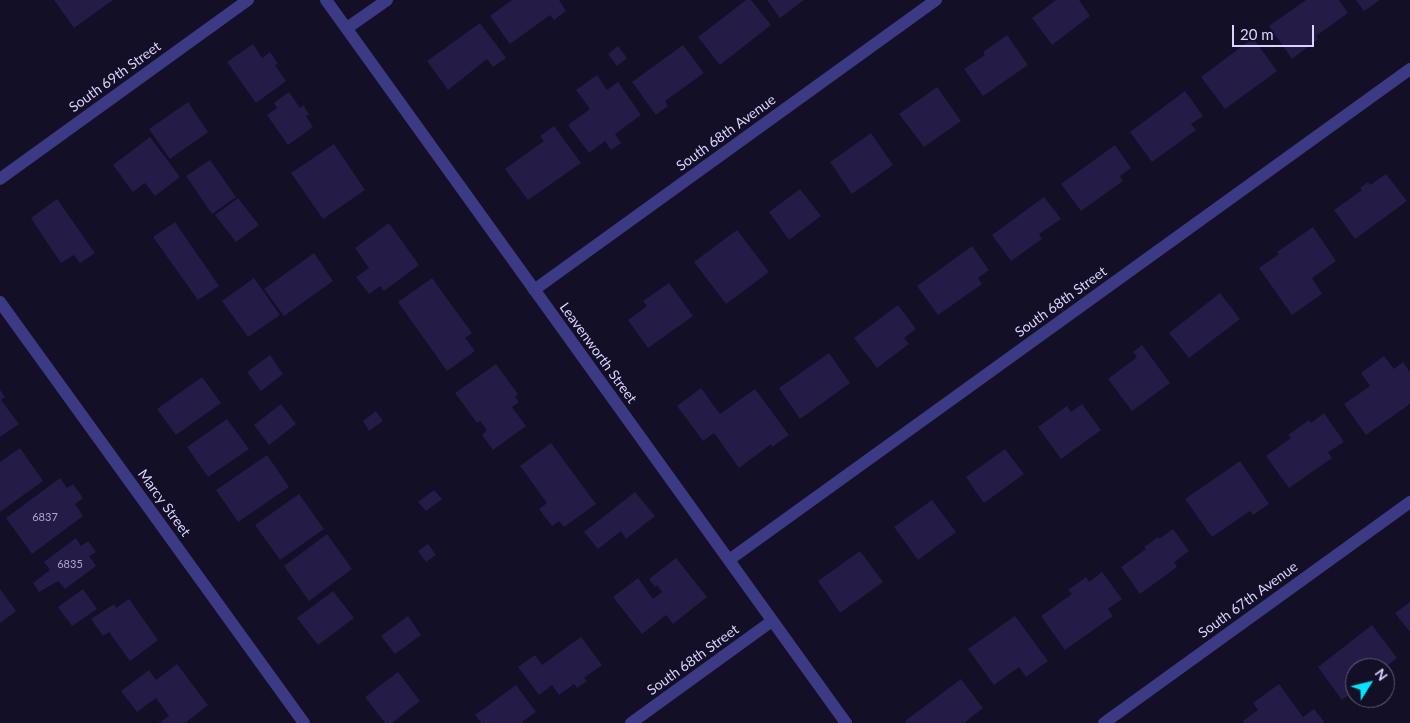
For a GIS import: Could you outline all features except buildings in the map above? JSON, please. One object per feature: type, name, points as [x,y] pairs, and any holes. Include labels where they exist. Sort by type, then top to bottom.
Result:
[{"type":"street","name":"South 69th Street","points":[[0,179],[248,0]]},
{"type":"street","name":"Leavenworth Street","points":[[326,0],[846,723]]},
{"type":"street","points":[[347,28],[387,0]]},
{"type":"street","name":"South 68th Avenue","points":[[534,290],[936,0]]},
{"type":"street","name":"South 68th Street","points":[[729,560],[1410,69]]},
{"type":"street","name":"Marcy Street","points":[[0,302],[304,723]]},
{"type":"street","name":"South 67th Avenue","points":[[1104,723],[1410,502]]},
{"type":"street","name":"South 68th Street","points":[[631,723],[772,621]]}]
